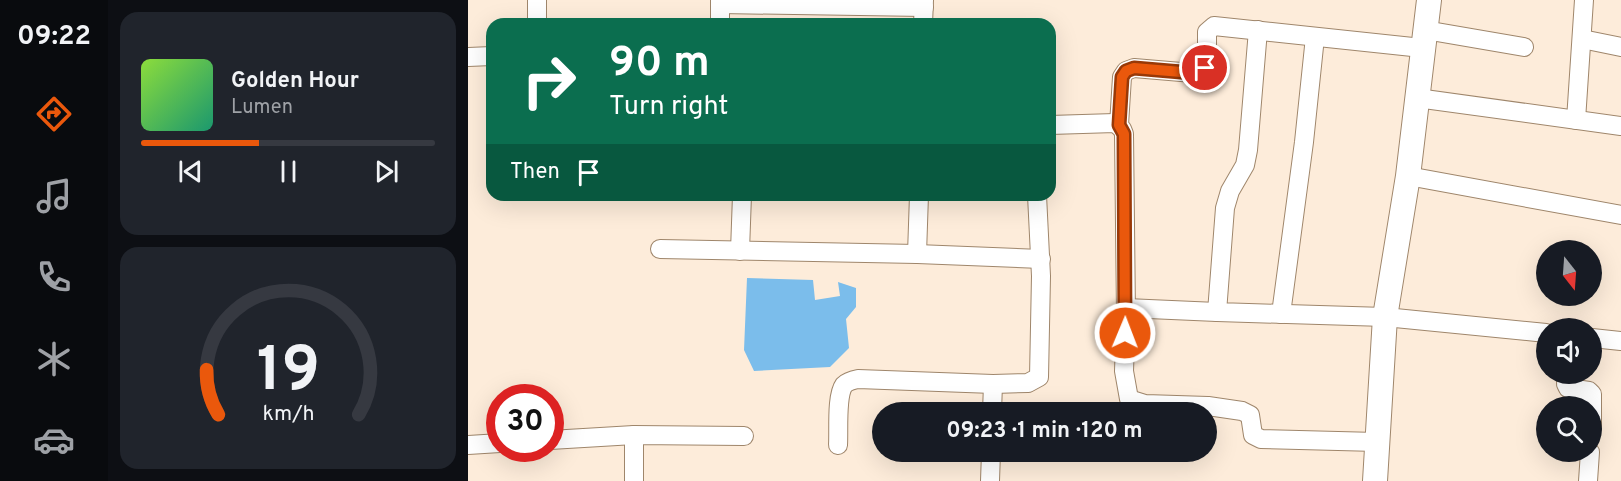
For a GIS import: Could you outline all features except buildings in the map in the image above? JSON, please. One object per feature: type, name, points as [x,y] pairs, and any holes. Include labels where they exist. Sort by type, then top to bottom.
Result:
[{"type":"street","points":[[537,0],[537,18]]},
{"type":"street","points":[[1375,481],[1385,317],[1408,176],[1429,0]]},
{"type":"street","points":[[1576,120],[1584,0]]},
{"type":"street","points":[[720,18],[720,2],[923,10]]},
{"type":"street","points":[[1377,442],[1261,439],[1253,435],[1250,416],[1242,411],[1197,405],[1145,404],[1129,399],[1124,371],[1126,308],[1124,134],[1119,125],[1122,77],[1126,71],[1134,68],[1193,73],[1200,71],[1207,64],[1207,32],[1209,28],[1218,26],[1315,37],[1424,39],[1524,47]]},
{"type":"street","points":[[1217,312],[1225,208],[1230,190],[1245,165],[1248,150],[1258,30]]},
{"type":"street","points":[[1281,314],[1304,142],[1315,37]]},
{"type":"street","points":[[1582,39],[1621,47]]},
{"type":"street","points":[[468,57],[486,56]]},
{"type":"street","points":[[1417,98],[1621,126]]},
{"type":"street","points":[[1056,125],[1115,123],[1119,125]]},
{"type":"street","points":[[1408,176],[1621,215]]},
{"type":"street","points":[[740,251],[742,201]]},
{"type":"street","points":[[917,254],[919,201]]},
{"type":"street","points":[[838,445],[840,395],[843,386],[848,382],[858,379],[993,384],[1028,383],[1039,377],[1041,259],[1037,201]]},
{"type":"street","points":[[660,249],[1041,259]]},
{"type":"street","points":[[1126,308],[1385,317],[1536,332]]},
{"type":"street","points":[[1602,339],[1621,341]]},
{"type":"street","points":[[992,402],[993,384]]},
{"type":"street","points":[[1566,384],[1568,388],[1589,391],[1592,396]]},
{"type":"street","points":[[634,435],[634,481]]},
{"type":"street","points":[[564,439],[634,435],[744,436]]},
{"type":"street","points":[[468,445],[486,444]]},
{"type":"street","points":[[990,481],[991,462]]},
{"type":"street","points":[[1588,481],[1589,462]]},
{"type":"water","points":[[747,278],[813,280],[815,300],[840,296],[838,282],[856,288],[856,307],[846,319],[849,348],[830,367],[754,371],[744,350]]},
{"type":"route","points":[[1125,333],[1124,134],[1119,125],[1122,77],[1130,68],[1193,73],[1205,68]]}]
